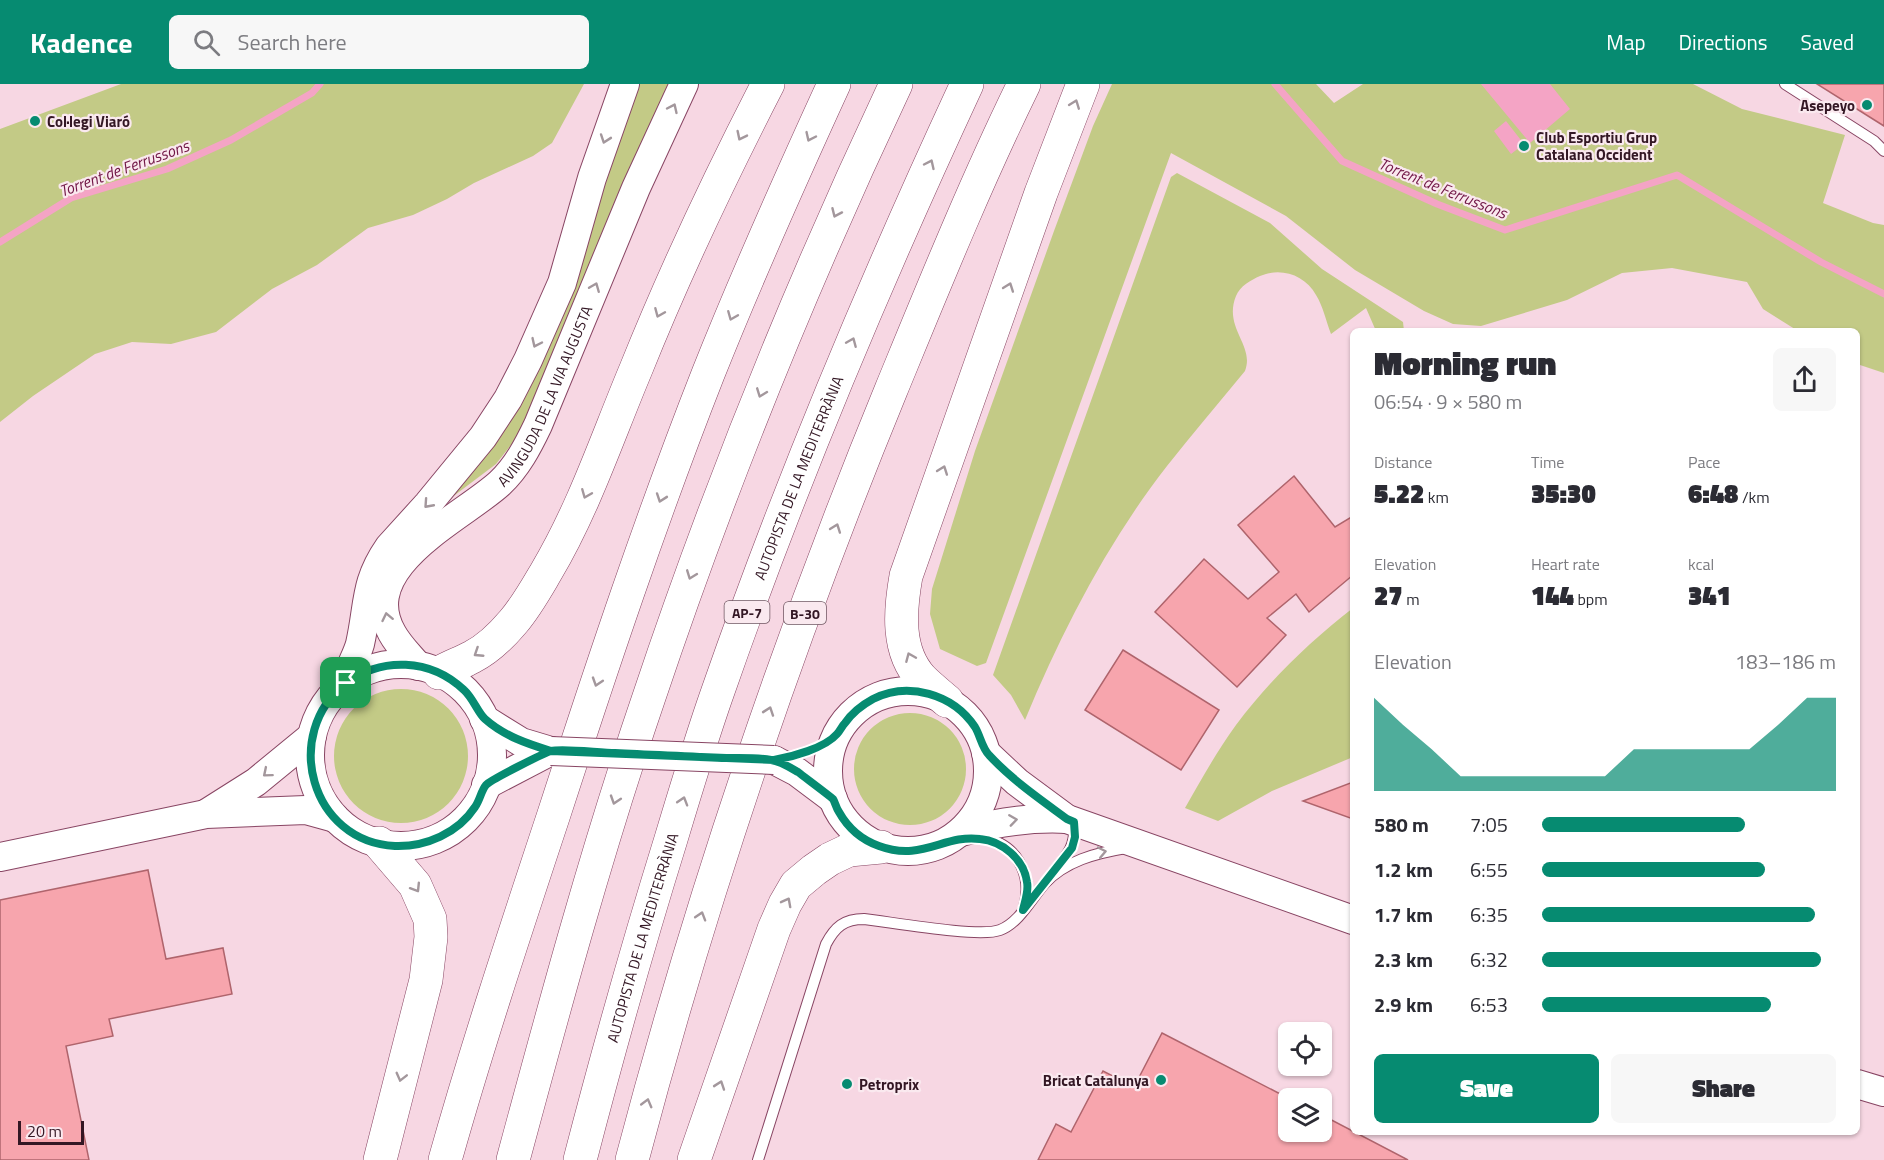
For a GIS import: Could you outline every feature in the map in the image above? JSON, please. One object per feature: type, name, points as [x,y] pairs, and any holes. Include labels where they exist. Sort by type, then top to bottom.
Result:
[{"type":"highway","points":[[429,669],[471,658],[495,641],[514,621],[534,593],[561,547],[584,501],[670,286],[768,84]]},
{"type":"highway","points":[[446,1160],[506,956],[598,677],[666,484],[743,288],[834,84]]},
{"type":"highway","points":[[513,1160],[613,806],[687,588],[811,269],[896,84]]},
{"type":"highway","name":"AUTOPISTA DE LA MEDITERRÀNIA","points":[[580,1160],[603,1070],[647,919],[717,692],[838,375],[967,84]]},
{"type":"highway","name":"B-30","points":[[632,1160],[675,1000],[731,822],[780,681],[853,484],[934,284],[1024,84]]},
{"type":"highway","points":[[947,701],[921,678],[905,644],[900,623],[906,576],[1041,193],[1083,84]]},
{"type":"highway","points":[[379,843],[415,885],[430,919],[431,937],[426,980],[380,1160]]},
{"type":"highway","points":[[694,1160],[774,929],[796,885],[830,858],[849,850],[881,847]]},
{"type":"street","name":"AVINGUDA DE LA VIA AUGUSTA","points":[[346,683],[359,645],[372,576],[380,560],[394,540],[456,473],[483,437],[508,399],[532,351],[562,283],[592,178],[625,84]]},
{"type":"street","name":"AVINGUDA DE LA VIA AUGUSTA","points":[[429,669],[391,632],[386,617],[385,602],[390,582],[412,550],[501,482],[527,447],[636,188],[684,84]]},
{"type":"street","points":[[397,664],[429,669],[466,692],[484,718],[491,751],[486,784],[470,813],[444,835],[429,842],[412,845],[396,846],[379,843],[355,834],[334,818],[323,802],[315,785],[310,765],[312,736],[322,711],[332,696],[357,676],[376,668],[397,664]]},
{"type":"street","points":[[961,832],[978,811],[985,793],[988,773],[986,753],[974,726],[965,715],[947,701],[918,692],[888,694],[861,706],[845,722],[837,735],[829,762],[828,781],[832,799],[839,813],[854,831],[881,847],[909,852],[936,846],[961,832],[1016,819],[1045,818],[1070,821],[1350,919]]},
{"type":"street","points":[[484,718],[521,742],[551,751],[774,760],[792,757],[811,750],[837,735]]},
{"type":"street","points":[[206,814],[256,782],[312,736]]},
{"type":"street","points":[[486,784],[551,751]]},
{"type":"street","points":[[986,753],[1017,782],[1070,821]]},
{"type":"street","points":[[774,760],[797,772],[832,799]]},
{"type":"street","points":[[0,857],[206,814],[306,810],[334,818]]},
{"type":"street","points":[[1860,1085],[1884,1092]]},
{"type":"lane","points":[[1785,84],[1874,141],[1884,151]]},
{"type":"lane","points":[[758,1160],[826,944],[832,932],[840,924],[850,919],[990,933],[1009,925],[1072,848],[1075,837],[1070,821]]},
{"type":"lane","points":[[936,846],[979,838],[994,842],[1006,849],[1017,858],[1027,881],[1027,895],[1023,910]]},
{"type":"lane","points":[[1046,882],[1076,861],[1096,853],[1141,846]]},
{"type":"green space","points":[[121,84],[584,84],[552,143],[533,156],[474,183],[413,215],[368,228],[317,265],[272,289],[216,332],[171,344],[132,342],[95,354],[33,396],[0,422],[0,129]]},
{"type":"green space","points":[[637,84],[671,84],[528,417],[518,436],[496,464],[451,498]]},
{"type":"green space","points":[[1112,84],[1316,84],[1334,103],[1363,84],[1693,84],[1742,109],[1845,135],[1823,203],[1873,223],[1884,225],[1884,373],[1860,365],[1860,328],[1793,328],[1763,309],[1747,282],[1672,268],[1622,273],[1567,300],[1481,326],[1453,324],[1424,311],[1355,270],[1286,216],[1171,153],[986,663],[977,666],[940,649],[930,614],[932,589],[975,451],[1093,126]]},
{"type":"green space","points":[[1177,173],[1270,223],[1322,269],[1403,322],[1404,328],[1375,328],[1366,308],[1331,334],[1316,295],[1306,282],[1299,278],[1284,273],[1268,273],[1243,286],[1236,296],[1233,318],[1246,353],[1245,371],[1145,495],[1105,557],[1070,621],[1025,720],[1011,695],[993,675],[1171,177]]},
{"type":"green space","points":[[1350,610],[1350,758],[1272,791],[1218,821],[1185,808],[1236,725],[1290,663]]},
{"type":"green space","points":[[401,689],[427,694],[448,709],[463,730],[468,756],[463,782],[448,803],[427,818],[401,823],[375,818],[354,803],[339,782],[334,756],[339,730],[354,709],[375,694]]},
{"type":"green space","points":[[910,713],[932,717],[950,729],[962,747],[966,769],[962,791],[950,809],[932,821],[910,825],[888,821],[870,809],[858,791],[854,769],[858,747],[870,729],[888,717]]},
{"type":"shaded area","points":[[1481,84],[1550,84],[1570,109],[1530,143]]},
{"type":"shaded area","points":[[1506,121],[1524,144],[1511,154],[1494,131]]},
{"type":"building","name":"Asepeyo","points":[[1817,84],[1884,84],[1884,126]]},
{"type":"building","points":[[1294,476],[1335,527],[1350,518],[1350,578],[1309,612],[1296,594],[1267,618],[1286,635],[1237,687],[1155,612],[1204,559],[1248,599],[1279,572],[1238,525]]},
{"type":"building","points":[[1123,650],[1219,710],[1181,770],[1085,710]]},
{"type":"building","points":[[1350,783],[1350,818],[1303,801]]},
{"type":"building","points":[[148,870],[166,959],[223,948],[232,994],[109,1019],[113,1036],[66,1046],[89,1160],[0,1160],[0,900]]},
{"type":"building","points":[[1162,1033],[1278,1093],[1278,1142],[1332,1142],[1332,1120],[1350,1130],[1350,1135],[1360,1135],[1408,1160],[1038,1160],[1056,1124],[1071,1132],[1103,1071],[1134,1087]]},
{"type":"waterway","name":"Torrent de Ferrussons","points":[[0,242],[71,198],[167,169],[231,140],[312,93],[320,84]]},
{"type":"waterway","name":"Torrent de Ferrussons","points":[[1275,84],[1342,161],[1437,204],[1505,230],[1677,175],[1821,262],[1884,294]]},
{"type":"place","name":"Asepeyo","points":[[1867,105]]},
{"type":"place","name":"Col·legi Viaró","points":[[35,121]]},
{"type":"place","name":"Club Esportiu Grup Catalana Occident","points":[[1524,146]]},
{"type":"place","name":"Bricat Catalunya","points":[[1161,1080]]},
{"type":"place","name":"Petroprix","points":[[847,1084]]},
{"type":"route","points":[[346,683],[338,689],[322,711],[312,736],[310,765],[318,793],[328,810],[349,830],[372,842],[404,846],[421,844],[444,835],[458,825],[475,807],[486,784],[551,751],[626,754],[774,760],[797,772],[832,799],[839,813],[854,831],[867,841],[881,847],[909,852],[979,838],[994,842],[1006,849],[1017,858],[1023,867],[1027,881],[1027,895],[1023,910],[1072,848],[1075,837],[1074,822],[1017,782],[986,753],[978,732],[965,715],[953,705],[933,695],[903,691],[874,699],[861,706],[850,716],[837,735],[811,750],[792,757],[774,760],[551,751],[521,742],[484,718],[473,700],[458,684],[425,667],[404,664],[383,666],[363,672],[346,683]]}]
